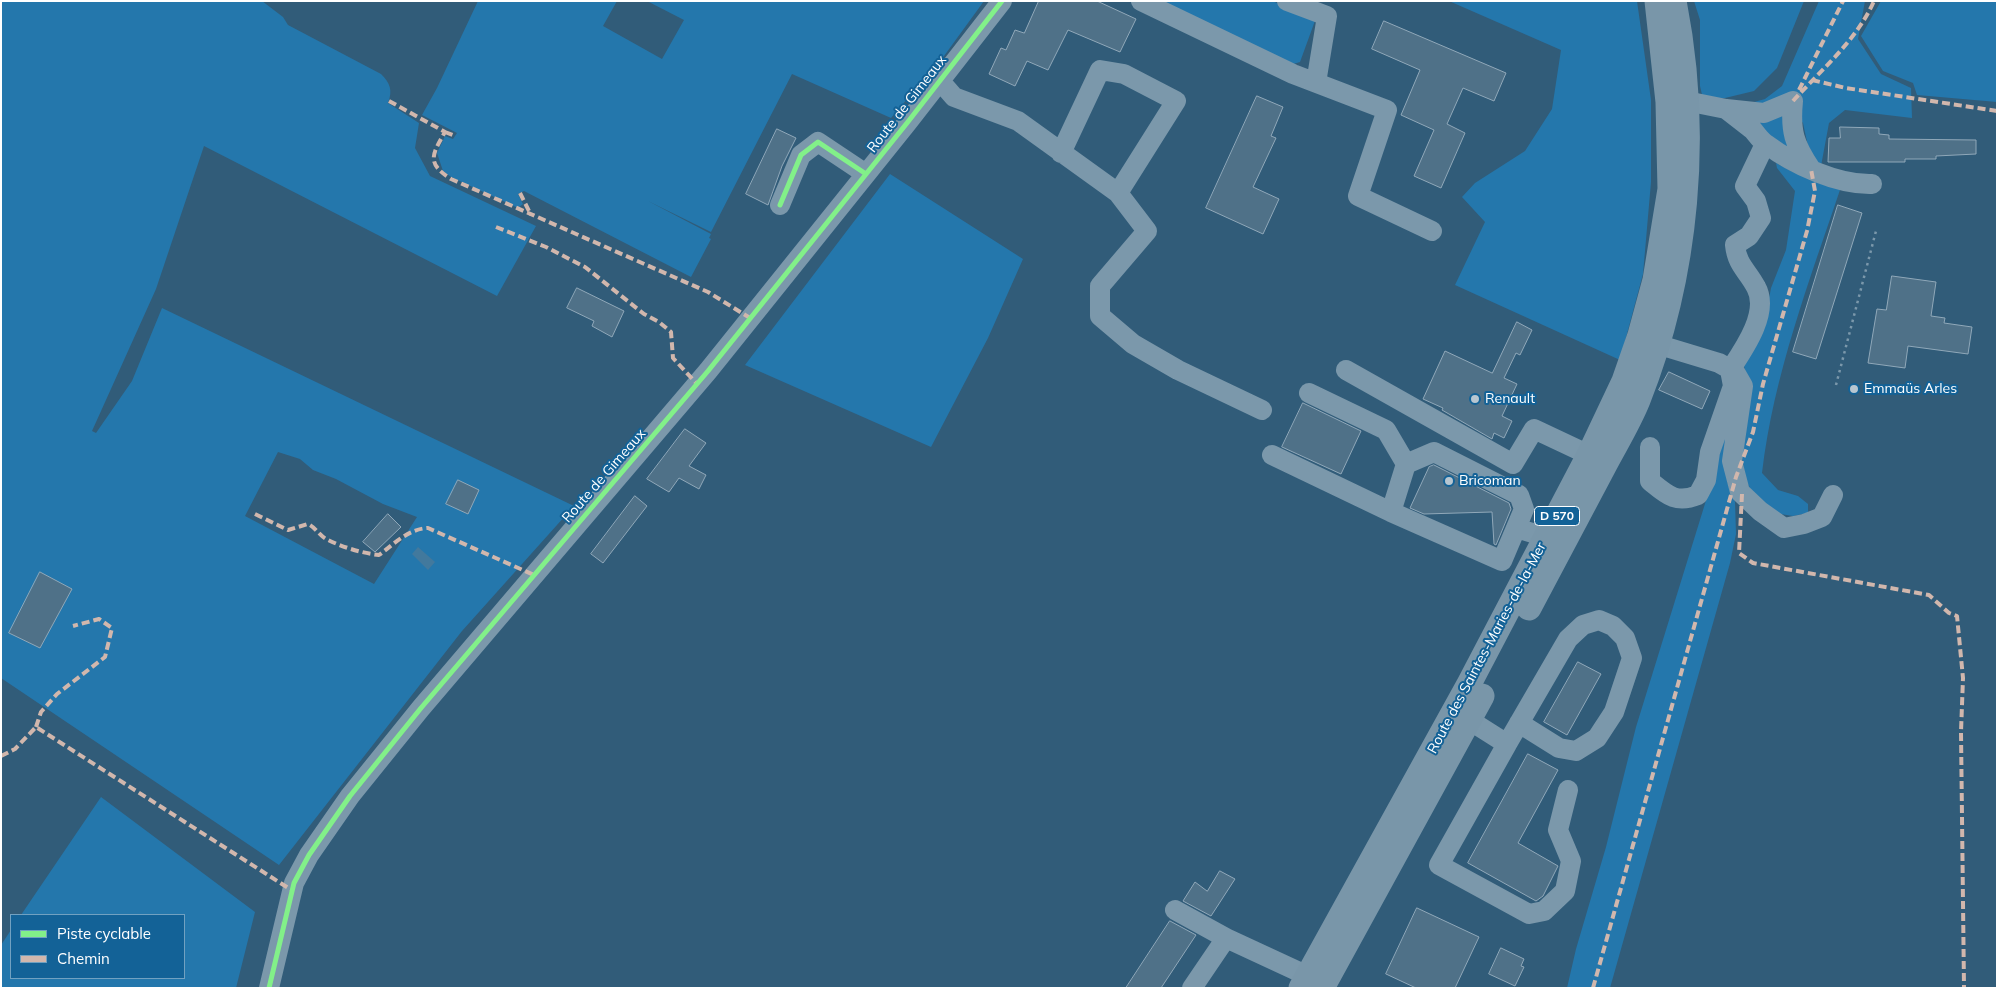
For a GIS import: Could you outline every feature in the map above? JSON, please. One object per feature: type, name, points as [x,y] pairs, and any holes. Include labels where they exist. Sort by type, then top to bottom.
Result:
[{"type":"main road","name":"Route des Saintes-Maries-de-la-Mer","points":[[1318,984],[1376,872],[1462,716],[1598,459],[1638,400],[1648,341],[1664,324],[1677,260],[1684,207],[1688,117],[1677,101],[1657,1]]},
{"type":"main road","name":"Route des Saintes-Maries-de-la-Mer","points":[[1674,1],[1682,44],[1677,101]]},
{"type":"street","name":"Route de Gimeaux","points":[[269,988],[294,883],[309,855],[350,796],[421,708],[708,371],[940,82],[1002,1]]},
{"type":"street","points":[[1141,1],[1293,74],[1387,110],[1358,196],[1432,231]]},
{"type":"street","points":[[1287,1],[1327,16],[1316,83]]},
{"type":"street","points":[[1062,153],[1100,70],[1124,74],[1176,101],[1118,193]]},
{"type":"street","points":[[940,82],[954,97],[1018,121],[1118,193],[1146,231],[1100,286],[1100,316],[1133,344],[1178,370],[1262,410]]},
{"type":"street","points":[[1677,101],[1764,113],[1793,101],[1791,122],[1798,150],[1811,169]]},
{"type":"street","points":[[1726,109],[1753,130],[1765,144],[1799,164],[1828,178],[1855,184],[1872,184]]},
{"type":"street","points":[[780,205],[801,155],[818,142],[866,174]]},
{"type":"street","points":[[1650,447],[1650,482],[1668,496],[1686,500],[1698,495],[1706,480],[1710,452],[1733,386],[1730,370],[1748,342],[1760,312],[1757,289],[1737,258],[1735,245],[1749,236],[1761,218],[1756,201],[1746,186],[1765,144]]},
{"type":"street","points":[[1648,341],[1719,363],[1735,372],[1743,386],[1732,461],[1740,492],[1760,511],[1784,528],[1804,524],[1822,517],[1832,495]]},
{"type":"street","points":[[1346,370],[1513,464],[1534,429],[1598,459]]},
{"type":"street","points":[[1309,393],[1386,430],[1406,464],[1391,512]]},
{"type":"street","points":[[1272,455],[1391,512],[1502,561],[1524,509],[1519,495],[1434,452],[1406,464]]},
{"type":"street","points":[[1516,528],[1555,540]]},
{"type":"street","points":[[1519,723],[1559,748],[1576,751],[1598,738],[1614,712],[1632,658],[1625,638],[1613,626],[1598,620],[1583,625],[1568,639],[1506,744],[1439,865],[1529,914],[1544,911],[1565,891],[1571,861],[1558,830],[1568,790]]},
{"type":"street","points":[[1462,716],[1506,744]]},
{"type":"street","points":[[1175,910],[1318,984]]},
{"type":"street","points":[[1192,988],[1226,938]]},
{"type":"path","points":[[1836,385],[1876,231]]},
{"type":"shaded area","points":[[1,1],[262,1],[283,17],[288,25],[381,74],[387,80],[390,87],[388,103],[419,123],[415,148],[430,176],[536,226],[497,296],[204,146],[156,289],[92,431],[96,433],[132,381],[162,308],[574,506],[462,631],[279,865],[1,678]],"holes":[[[278,452],[300,459],[313,470],[336,479],[383,504],[417,517],[374,584],[245,516]]]},
{"type":"shaded area","points":[[478,1],[617,1],[603,26],[662,59],[684,20],[647,1],[984,1],[944,56],[891,118],[792,74],[711,232],[648,201],[711,234],[709,238],[711,239],[691,277],[524,191],[518,194],[523,204],[518,208],[451,177],[443,171],[437,153],[445,136],[453,139],[457,133],[422,115],[437,88]]},
{"type":"shaded area","points":[[1158,1],[1272,1],[1316,18],[1300,62],[1290,65]]},
{"type":"shaded area","points":[[1449,1],[1637,1],[1651,100],[1651,182],[1643,274],[1620,360],[1455,285],[1485,222],[1462,197],[1475,183],[1525,151],[1552,109],[1561,50]]},
{"type":"shaded area","points":[[1694,1],[1804,1],[1777,68],[1754,91],[1725,98],[1703,99],[1700,86],[1700,20]]},
{"type":"shaded area","points":[[1819,1],[1865,1],[1858,39],[1881,74],[1911,88],[1912,118],[1845,110],[1829,123],[1821,166],[1811,160],[1803,123],[1783,100],[1749,106],[1747,104],[1765,99],[1782,86]]},
{"type":"shaded area","points":[[1881,1],[1997,1],[1997,102],[1917,95],[1913,83],[1883,71],[1861,36]]},
{"type":"shaded area","points":[[1778,114],[1784,117],[1788,153],[1751,120]]},
{"type":"shaded area","points":[[1776,163],[1793,172],[1841,187],[1794,328],[1767,437],[1762,473],[1778,490],[1798,496],[1808,504],[1808,513],[1793,516],[1774,513],[1756,499],[1746,481],[1741,451],[1749,388],[1744,366],[1766,315],[1771,288],[1786,250],[1795,191],[1777,168]]},
{"type":"shaded area","points":[[890,174],[1023,259],[988,338],[931,447],[745,365]]},
{"type":"shaded area","points":[[1735,395],[1727,481],[1735,502],[1736,534],[1730,563],[1610,988],[1567,988],[1576,949],[1606,847],[1636,727],[1708,494]]},
{"type":"shaded area","points":[[418,547],[435,562],[428,570],[412,554]]},
{"type":"shaded area","points":[[101,797],[255,912],[236,988],[1,988],[1,945],[10,932],[10,979],[185,979],[185,914],[22,914]]},
{"type":"building","points":[[1039,1],[1097,1],[1136,19],[1120,52],[1068,30],[1048,70],[1027,61],[1015,86],[989,74],[1001,48],[1006,50],[1015,30],[1024,33]]},
{"type":"building","points":[[1384,21],[1506,73],[1494,101],[1463,88],[1447,124],[1465,133],[1441,188],[1414,176],[1434,130],[1401,115],[1420,70],[1372,49]]},
{"type":"building","points":[[1257,96],[1283,107],[1271,136],[1276,138],[1253,187],[1279,199],[1263,234],[1206,208]]},
{"type":"building","points":[[1840,127],[1879,128],[1879,134],[1889,135],[1889,139],[1976,140],[1976,154],[1936,156],[1936,159],[1905,159],[1905,162],[1828,162],[1829,138],[1840,138]]},
{"type":"building","points":[[777,129],[796,138],[782,166],[768,205],[746,194]]},
{"type":"building","points":[[1838,205],[1862,213],[1816,359],[1793,352]]},
{"type":"building","points":[[1892,276],[1936,282],[1931,316],[1945,318],[1944,323],[1972,327],[1968,354],[1908,346],[1905,368],[1868,363],[1877,309],[1886,310]]},
{"type":"building","points":[[577,288],[624,311],[612,337],[592,326],[594,321],[567,308]]},
{"type":"building","points":[[1517,322],[1532,330],[1520,355],[1516,353],[1504,378],[1517,384],[1502,416],[1512,421],[1504,438],[1494,433],[1492,439],[1442,410],[1443,408],[1423,399],[1445,351],[1492,373]]},
{"type":"building","points":[[1669,372],[1710,391],[1702,409],[1659,390]]},
{"type":"building","points":[[1303,403],[1361,431],[1341,474],[1282,447]]},
{"type":"building","points":[[685,429],[706,443],[689,466],[706,475],[699,489],[679,478],[669,492],[647,479]]},
{"type":"building","name":"Bricoman","points":[[1434,465],[1509,503],[1511,509],[1496,545],[1494,544],[1492,512],[1424,514],[1410,508],[1429,467]]},
{"type":"building","points":[[458,480],[479,490],[468,514],[446,504]]},
{"type":"building","points":[[635,496],[647,506],[603,563],[591,554]]},
{"type":"building","points":[[388,514],[401,527],[375,552],[363,542]]},
{"type":"building","points":[[40,572],[72,589],[40,648],[9,633]]},
{"type":"building","points":[[1578,662],[1601,674],[1567,735],[1544,722]]},
{"type":"building","points":[[1528,754],[1558,770],[1518,843],[1558,866],[1543,896],[1536,901],[1468,863]]},
{"type":"building","points":[[1220,871],[1235,879],[1211,916],[1183,901],[1195,882],[1207,891]]},
{"type":"building","points":[[1417,908],[1479,937],[1455,988],[1416,988],[1386,974]]},
{"type":"building","points":[[1170,921],[1196,935],[1161,988],[1126,988]]},
{"type":"building","points":[[1501,948],[1524,959],[1521,966],[1524,967],[1515,986],[1489,974]]},
{"type":"marked path","points":[[1799,90],[1843,1]]},
{"type":"marked path","points":[[1793,101],[1848,42],[1867,15],[1874,1]]},
{"type":"marked path","points":[[1812,80],[1846,88],[1997,111]]},
{"type":"marked path","points":[[389,101],[445,132],[437,147],[434,158],[438,168],[451,179],[708,292],[750,318]]},
{"type":"marked path","points":[[445,132],[455,136]]},
{"type":"marked path","points":[[1593,988],[1736,477],[1753,432],[1763,384],[1807,231],[1815,191],[1811,169]]},
{"type":"marked path","points":[[520,193],[531,215]]},
{"type":"marked path","points":[[496,227],[546,247],[585,267],[644,314],[659,322],[671,332],[673,358],[697,384]]},
{"type":"marked path","points":[[1742,494],[1739,553],[1753,563],[1929,595],[1949,613],[1957,616],[1963,678],[1961,732],[1964,988]]},
{"type":"marked path","points":[[255,514],[288,530],[308,524],[332,542],[379,555],[408,534],[428,528],[534,575]]},
{"type":"marked path","points":[[36,727],[41,712],[57,694],[105,657],[112,628],[99,619],[73,626]]},
{"type":"marked path","points":[[1,756],[15,749],[36,727],[293,891]]},
{"type":"cycle path","points":[[269,988],[294,883],[309,855],[350,796],[421,708],[708,371],[907,123],[1002,1]]},
{"type":"cycle path","points":[[780,205],[801,155],[818,142],[866,174]]},
{"type":"place","name":"Emmaüs Arles","points":[[1854,389]]},
{"type":"place","name":"Renault","points":[[1475,399]]},
{"type":"place","name":"Bricoman","points":[[1449,481]]}]
